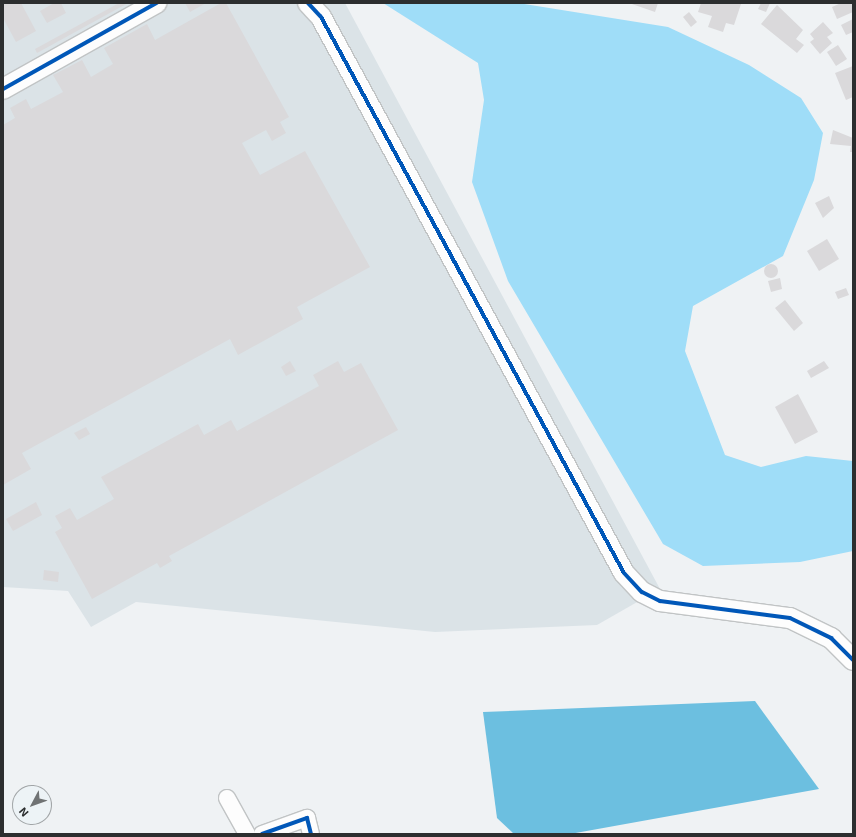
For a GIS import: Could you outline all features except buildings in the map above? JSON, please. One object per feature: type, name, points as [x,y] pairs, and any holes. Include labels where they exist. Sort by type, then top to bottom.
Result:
[{"type":"street","points":[[3,89],[156,3]]},
{"type":"street","points":[[308,3],[321,17],[624,573],[642,592],[660,601],[790,618],[831,638],[853,660]]},
{"type":"street","points":[[227,798],[247,834]]},
{"type":"street","points":[[262,834],[307,818],[311,834]]},
{"type":"shaded area","points":[[3,3],[345,3],[660,589],[597,625],[435,632],[136,602],[91,627],[68,591],[3,587]]},
{"type":"shaded area","points":[[383,3],[518,3],[668,27],[749,65],[801,98],[823,133],[814,180],[783,256],[693,306],[685,351],[725,455],[761,467],[806,456],[853,461],[853,551],[800,562],[703,566],[663,544],[508,281],[472,182],[484,100],[478,63]]},
{"type":"shaded area","points":[[755,701],[819,789],[570,834],[514,834],[497,818],[483,712]]},
{"type":"cycle path","points":[[3,89],[156,3]]},
{"type":"cycle path","points":[[308,3],[321,17],[624,573],[642,592],[660,601],[790,618],[831,638],[853,660]]},
{"type":"cycle path","points":[[262,834],[307,818],[311,834]]}]
